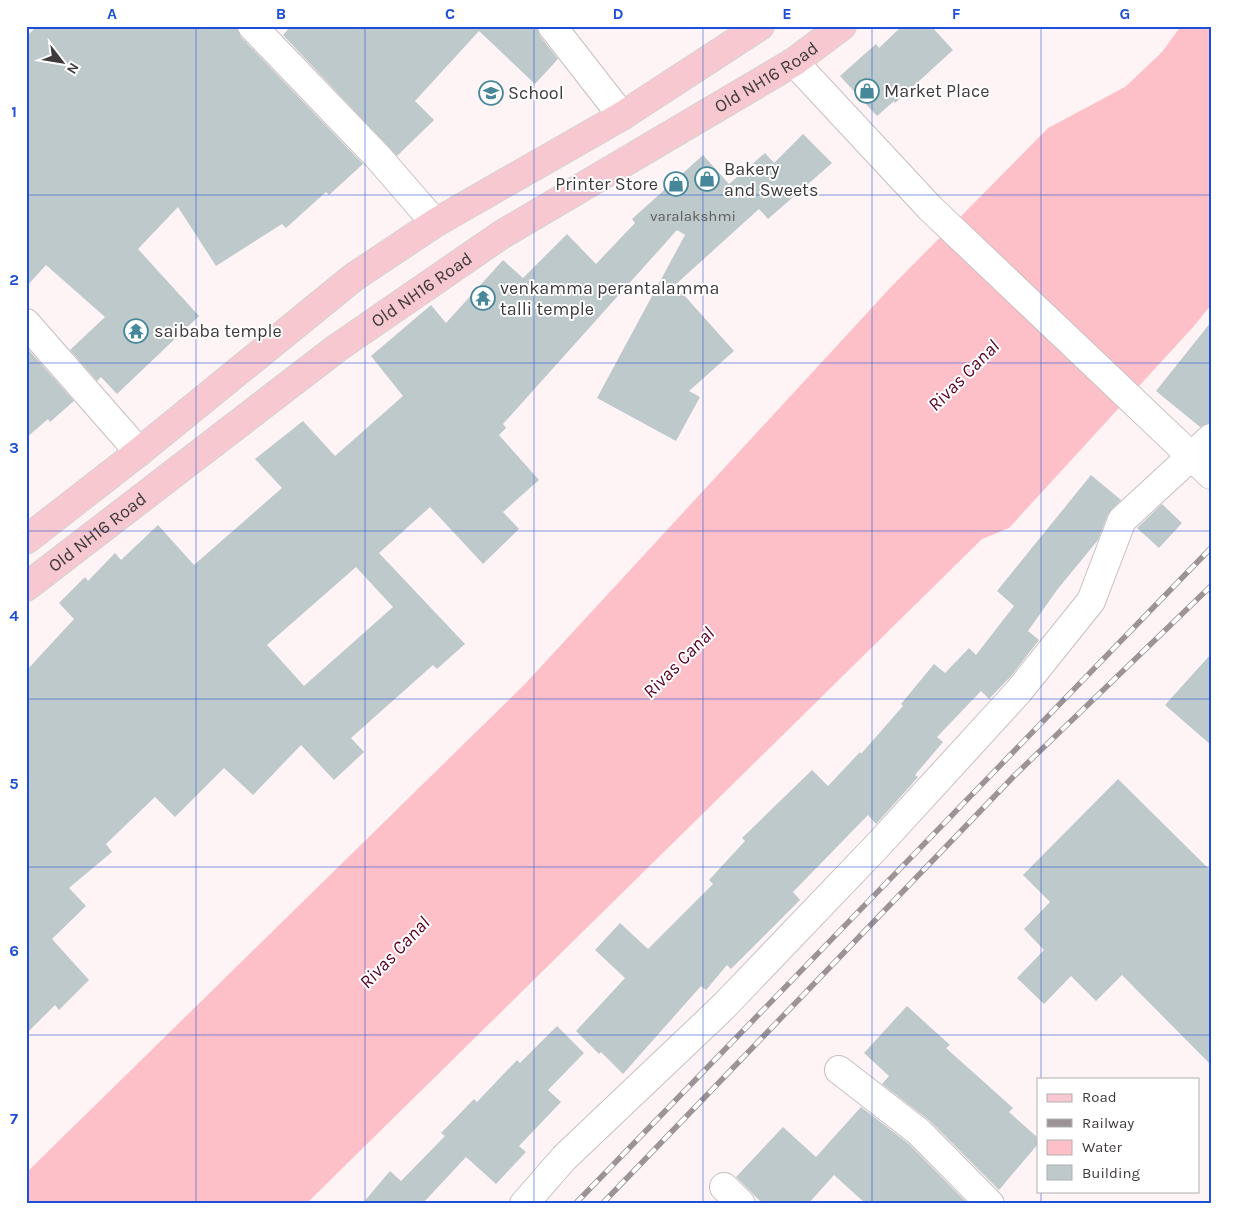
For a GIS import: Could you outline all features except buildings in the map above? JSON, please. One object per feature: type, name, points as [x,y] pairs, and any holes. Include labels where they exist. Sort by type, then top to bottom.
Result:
[{"type":"main road","points":[[26,540],[139,452],[354,277],[434,223],[622,116],[760,26]]},
{"type":"main road","name":"Old NH16 Road","points":[[26,588],[337,348],[477,252],[794,62],[842,26]]},
{"type":"street","points":[[252,26],[377,156],[434,223]]},
{"type":"street","points":[[552,26],[622,116]]},
{"type":"street","points":[[794,62],[930,208],[1156,422],[1201,446],[1211,476]]},
{"type":"street","points":[[26,323],[139,452]]},
{"type":"street","points":[[524,1204],[564,1158],[723,1007],[879,844],[1018,692],[1091,601],[1122,520],[1201,446]]},
{"type":"street","points":[[839,1070],[919,1132],[990,1204]]},
{"type":"water","name":"Rivas Canal","points":[[1181,26],[1211,26],[1211,305],[1009,528],[982,539],[306,1204],[26,1204],[26,1173],[525,684],[891,287],[1048,128],[1125,87],[1162,52]]},
{"type":"railway","points":[[575,1204],[1211,548]]},
{"type":"railway","points":[[602,1204],[1014,776],[1211,586]]},
{"type":"place","name":"Market Place","points":[[867,91]]},
{"type":"place","name":"School","points":[[491,93]]},
{"type":"place","name":"Bakery and Sweets","points":[[707,179]]},
{"type":"place","name":"Printer Store","points":[[676,184]]},
{"type":"place","name":"venkamma perantalamma talli temple","points":[[483,298]]},
{"type":"place","name":"saibaba temple","points":[[136,331]]}]
